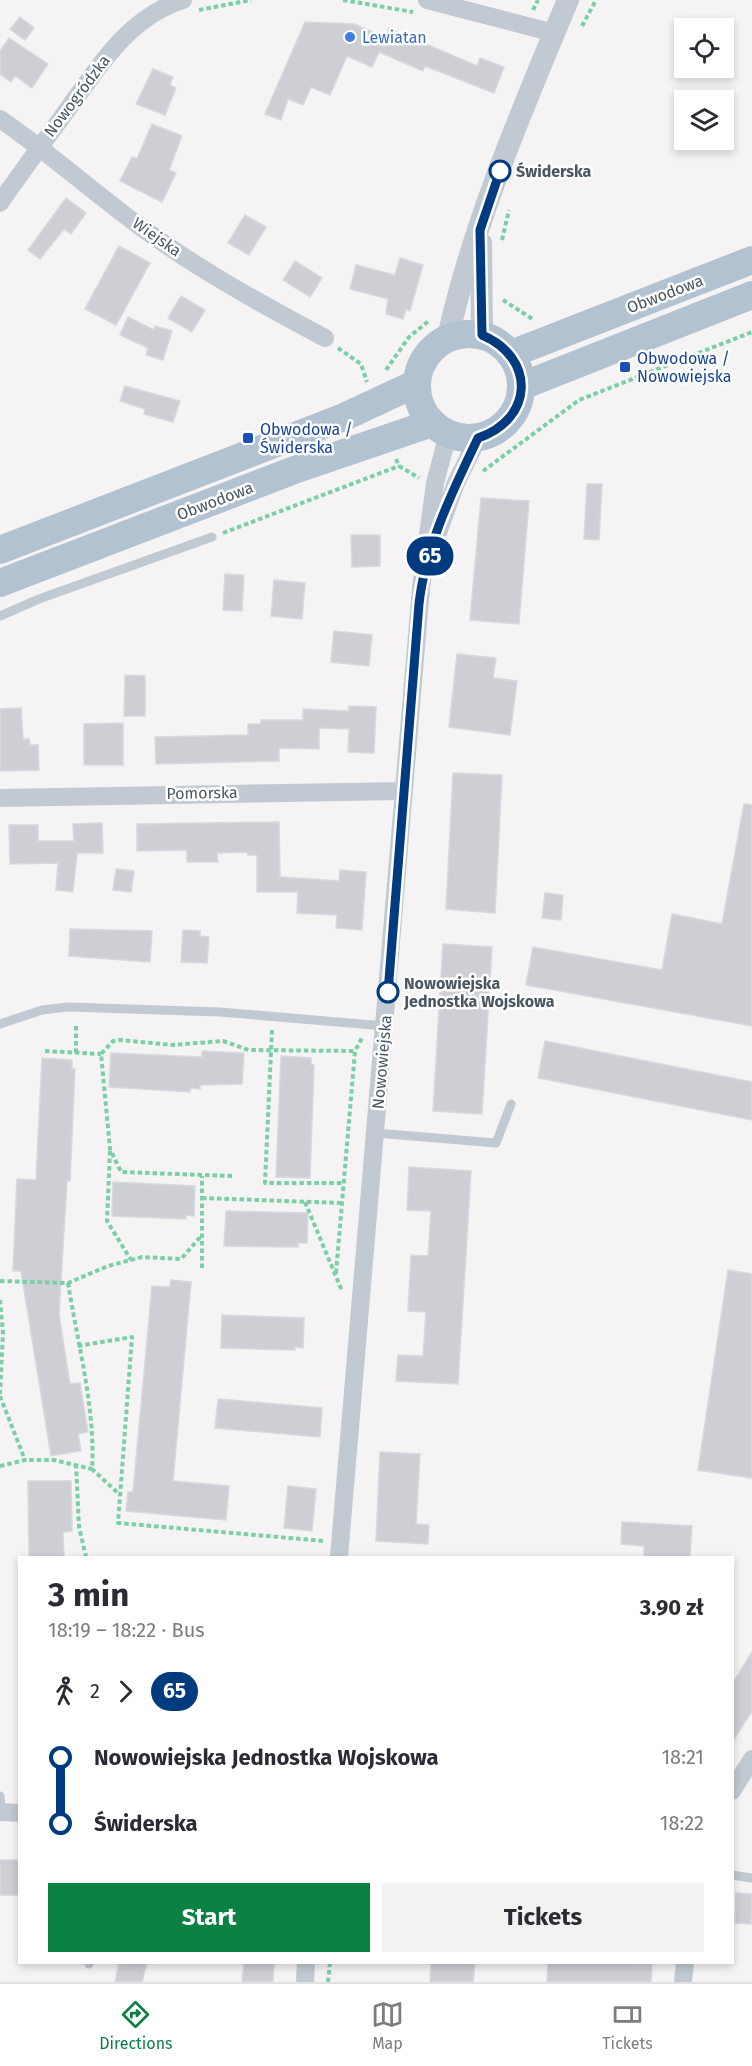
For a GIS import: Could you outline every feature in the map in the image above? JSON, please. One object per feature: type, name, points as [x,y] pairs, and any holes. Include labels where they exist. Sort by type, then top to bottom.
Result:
[{"type":"main road","name":"Obwodowa","points":[[511,354],[752,260]]},
{"type":"main road","name":"Obwodowa","points":[[522,386],[752,295]]},
{"type":"main road","points":[[440,428],[420,405],[417,383],[426,356],[440,328],[482,335],[498,342],[511,354],[519,369],[522,386],[519,405],[509,420],[495,432],[478,438]]},
{"type":"main road","name":"Obwodowa","points":[[0,550],[304,432],[417,383]]},
{"type":"main road","name":"Obwodowa","points":[[0,583],[297,470],[440,428],[462,438],[478,438]]},
{"type":"street","points":[[440,328],[461,283],[505,154],[568,0]]},
{"type":"street","name":"Nowogródzka","points":[[0,203],[40,146],[124,36],[160,4],[186,6]]},
{"type":"street","points":[[421,6],[555,33]]},
{"type":"street","name":"Wiejska","points":[[0,119],[40,146],[138,225],[197,266],[325,338]]},
{"type":"street","points":[[480,230],[482,335]]},
{"type":"street","name":"Nowowiejska","points":[[339,1556],[376,1133],[377,1025],[403,791],[421,588],[440,428]]},
{"type":"street","name":"Nowowiejska","points":[[425,568],[456,483],[478,438]]},
{"type":"street","name":"Pomorska","points":[[0,798],[403,791]]},
{"type":"street","points":[[734,1788],[752,1759]]},
{"type":"street","points":[[305,1982],[306,1964]]},
{"type":"street","points":[[683,1982],[685,1964]]},
{"type":"lane","points":[[0,616],[39,599],[212,537]]},
{"type":"lane","points":[[0,1024],[42,1010],[68,1007],[272,1016],[377,1025]]},
{"type":"lane","points":[[376,1133],[496,1143],[511,1104]]},
{"type":"lane","points":[[734,1875],[752,1878]]},
{"type":"path","points":[[186,6],[251,0]]},
{"type":"path","points":[[343,0],[421,6]]},
{"type":"path","points":[[500,294],[503,300],[540,324]]},
{"type":"path","points":[[383,373],[409,337],[440,328]]},
{"type":"path","points":[[476,476],[579,400],[752,332]]},
{"type":"path","points":[[325,338],[361,364],[367,383],[375,378]]},
{"type":"path","points":[[212,537],[399,466]]},
{"type":"path","points":[[416,488],[417,477]]},
{"type":"path","points":[[272,1016],[265,1183],[342,1183]]},
{"type":"path","points":[[305,1202],[336,1273],[355,1051],[377,1025]]},
{"type":"path","points":[[76,1026],[76,1053]]},
{"type":"path","points":[[131,1260],[107,1221],[111,1169],[101,1054],[106,1046],[121,1040],[172,1045],[223,1041],[249,1050],[270,1052],[355,1051]]},
{"type":"path","points":[[45,1051],[101,1054]]},
{"type":"path","points":[[110,1149],[121,1172],[232,1176]]},
{"type":"path","points":[[202,1176],[202,1268]]},
{"type":"path","points":[[202,1198],[341,1203]]},
{"type":"path","points":[[0,1281],[68,1283],[108,1266],[142,1257],[181,1259],[202,1236]]},
{"type":"path","points":[[68,1283],[93,1447],[92,1469]]},
{"type":"path","points":[[0,1300],[3,1324],[0,1395],[25,1460]]},
{"type":"path","points":[[78,1346],[132,1337],[118,1523],[325,1542]]},
{"type":"path","points":[[0,1466],[25,1460],[54,1460],[76,1464],[92,1469],[120,1495]]},
{"type":"path","points":[[76,1464],[79,1527],[86,1556]]},
{"type":"path","points":[[328,1982],[330,1964]]},
{"type":"building","points":[[20,17],[34,28],[25,40],[10,29]]},
{"type":"building","points":[[305,22],[354,24],[385,37],[389,28],[477,66],[480,58],[504,67],[494,93],[425,66],[423,71],[379,52],[372,67],[347,56],[330,95],[311,87],[303,105],[288,99],[281,120],[265,114]]},
{"type":"building","points":[[9,38],[48,64],[32,88],[15,76],[11,82],[0,74],[0,51]]},
{"type":"building","points":[[153,69],[173,77],[170,85],[176,88],[165,115],[136,104]]},
{"type":"building","points":[[152,124],[182,136],[169,170],[176,173],[162,202],[120,181],[132,157],[137,159]]},
{"type":"building","points":[[66,198],[86,213],[71,234],[64,229],[40,259],[28,250]]},
{"type":"building","points":[[245,215],[266,227],[249,255],[228,243]]},
{"type":"building","points":[[119,246],[150,263],[116,325],[85,309]]},
{"type":"building","points":[[400,258],[423,265],[410,311],[406,309],[403,319],[386,314],[388,299],[350,289],[356,265],[395,275]]},
{"type":"building","points":[[295,261],[322,278],[310,297],[283,280]]},
{"type":"building","points":[[181,296],[205,310],[192,332],[168,318]]},
{"type":"building","points":[[128,317],[154,330],[155,326],[172,331],[163,360],[146,355],[148,348],[120,335]]},
{"type":"building","points":[[125,386],[180,401],[173,422],[144,414],[145,409],[120,401]]},
{"type":"building","points":[[587,484],[602,484],[599,540],[584,539]]},
{"type":"building","points":[[481,498],[529,501],[519,624],[470,620]]},
{"type":"building","points":[[351,535],[380,535],[380,566],[352,567]]},
{"type":"building","points":[[225,574],[244,575],[242,611],[223,610]]},
{"type":"building","points":[[274,580],[305,583],[302,619],[271,616]]},
{"type":"building","points":[[334,631],[372,635],[369,666],[331,662]]},
{"type":"building","points":[[457,654],[496,658],[493,678],[517,681],[510,735],[449,727]]},
{"type":"building","points":[[125,675],[145,676],[145,716],[124,716]]},
{"type":"building","points":[[349,706],[376,707],[374,753],[348,752],[349,729],[319,728],[319,749],[279,748],[279,761],[156,764],[155,737],[248,735],[248,724],[261,724],[261,720],[303,720],[303,709],[349,711]]},
{"type":"building","points":[[21,708],[23,739],[29,739],[30,745],[38,745],[39,770],[0,771],[0,709]]},
{"type":"building","points":[[123,723],[123,765],[84,765],[84,724]]},
{"type":"building","points":[[453,773],[502,775],[495,913],[446,909]]},
{"type":"building","points":[[744,804],[752,805],[752,1026],[526,985],[533,947],[662,970],[672,914],[722,924]]},
{"type":"building","points":[[279,822],[280,877],[339,881],[340,870],[366,872],[362,930],[336,928],[337,915],[297,913],[298,892],[257,892],[257,855],[248,855],[248,852],[217,853],[218,862],[187,862],[187,850],[137,851],[137,824]]},
{"type":"building","points":[[102,823],[103,853],[77,853],[73,892],[56,890],[58,863],[10,864],[9,825],[38,825],[38,841],[74,841],[73,824]]},
{"type":"building","points":[[116,869],[134,871],[131,892],[113,890]]},
{"type":"building","points":[[545,893],[563,895],[561,920],[542,918]]},
{"type":"building","points":[[70,929],[152,931],[150,962],[69,956]]},
{"type":"building","points":[[183,930],[200,931],[200,936],[209,937],[207,963],[181,962]]},
{"type":"building","points":[[443,944],[492,947],[482,1114],[433,1111]]},
{"type":"building","points":[[545,1041],[752,1082],[752,1120],[538,1078]]},
{"type":"building","points":[[202,1051],[244,1053],[242,1084],[200,1085],[200,1089],[191,1088],[190,1092],[109,1087],[111,1053],[202,1057]]},
{"type":"building","points":[[281,1056],[311,1058],[311,1065],[314,1065],[310,1178],[276,1177]]},
{"type":"building","points":[[42,1058],[72,1060],[72,1069],[75,1069],[70,1181],[67,1180],[59,1314],[70,1384],[80,1383],[88,1432],[78,1434],[81,1451],[51,1456],[21,1271],[13,1271],[17,1179],[36,1180]]},
{"type":"building","points":[[409,1167],[471,1171],[458,1384],[396,1381],[398,1355],[423,1356],[426,1312],[408,1311],[411,1255],[428,1256],[431,1211],[407,1210]]},
{"type":"building","points":[[113,1182],[195,1186],[194,1216],[186,1215],[186,1219],[112,1216]]},
{"type":"building","points":[[226,1211],[308,1213],[307,1243],[298,1243],[298,1247],[224,1246]]},
{"type":"building","points":[[728,1270],[752,1274],[752,1478],[698,1470]]},
{"type":"building","points":[[171,1280],[191,1282],[173,1481],[229,1486],[226,1520],[126,1511],[128,1492],[133,1492],[152,1286],[170,1287]]},
{"type":"building","points":[[222,1315],[304,1318],[303,1348],[295,1347],[295,1350],[221,1348]]},
{"type":"building","points":[[218,1399],[322,1408],[320,1437],[215,1428]]},
{"type":"building","points":[[380,1452],[420,1454],[416,1524],[429,1525],[428,1544],[376,1541]]},
{"type":"building","points":[[28,1481],[71,1481],[72,1531],[63,1532],[64,1556],[29,1556]]},
{"type":"building","points":[[288,1486],[316,1489],[312,1531],[284,1528]]},
{"type":"building","points":[[622,1522],[692,1526],[690,1556],[644,1556],[644,1546],[621,1544]]},
{"type":"building","points":[[752,1652],[752,1711],[734,1740],[734,1681]]},
{"type":"building","points":[[0,1860],[18,1860],[18,1895],[0,1895]]},
{"type":"building","points":[[736,1893],[752,1894],[751,1924],[735,1923]]},
{"type":"building","points":[[119,1964],[146,1964],[142,1982],[115,1982]]},
{"type":"building","points":[[244,1964],[274,1964],[273,1982],[242,1982]]},
{"type":"building","points":[[431,1964],[475,1964],[473,1982],[430,1982]]},
{"type":"building","points":[[548,1964],[652,1964],[651,1982],[547,1982]]},
{"type":"bus line","name":"65","points":[[388,992],[419,604],[425,568],[456,483],[478,438],[495,432],[509,420],[519,405],[522,386],[519,369],[511,354],[498,342],[482,335],[480,230],[500,171]]},
{"type":"place","name":"Lewiatan","points":[[350,37]]},
{"type":"place","name":"Świderska","points":[[500,171]]},
{"type":"place","name":"Obwodowa / Nowowiejska","points":[[625,367]]},
{"type":"place","name":"Obwodowa / Świderska","points":[[248,438]]},
{"type":"place","name":"Nowowiejska Jednostka Wojskowa","points":[[388,992]]}]
